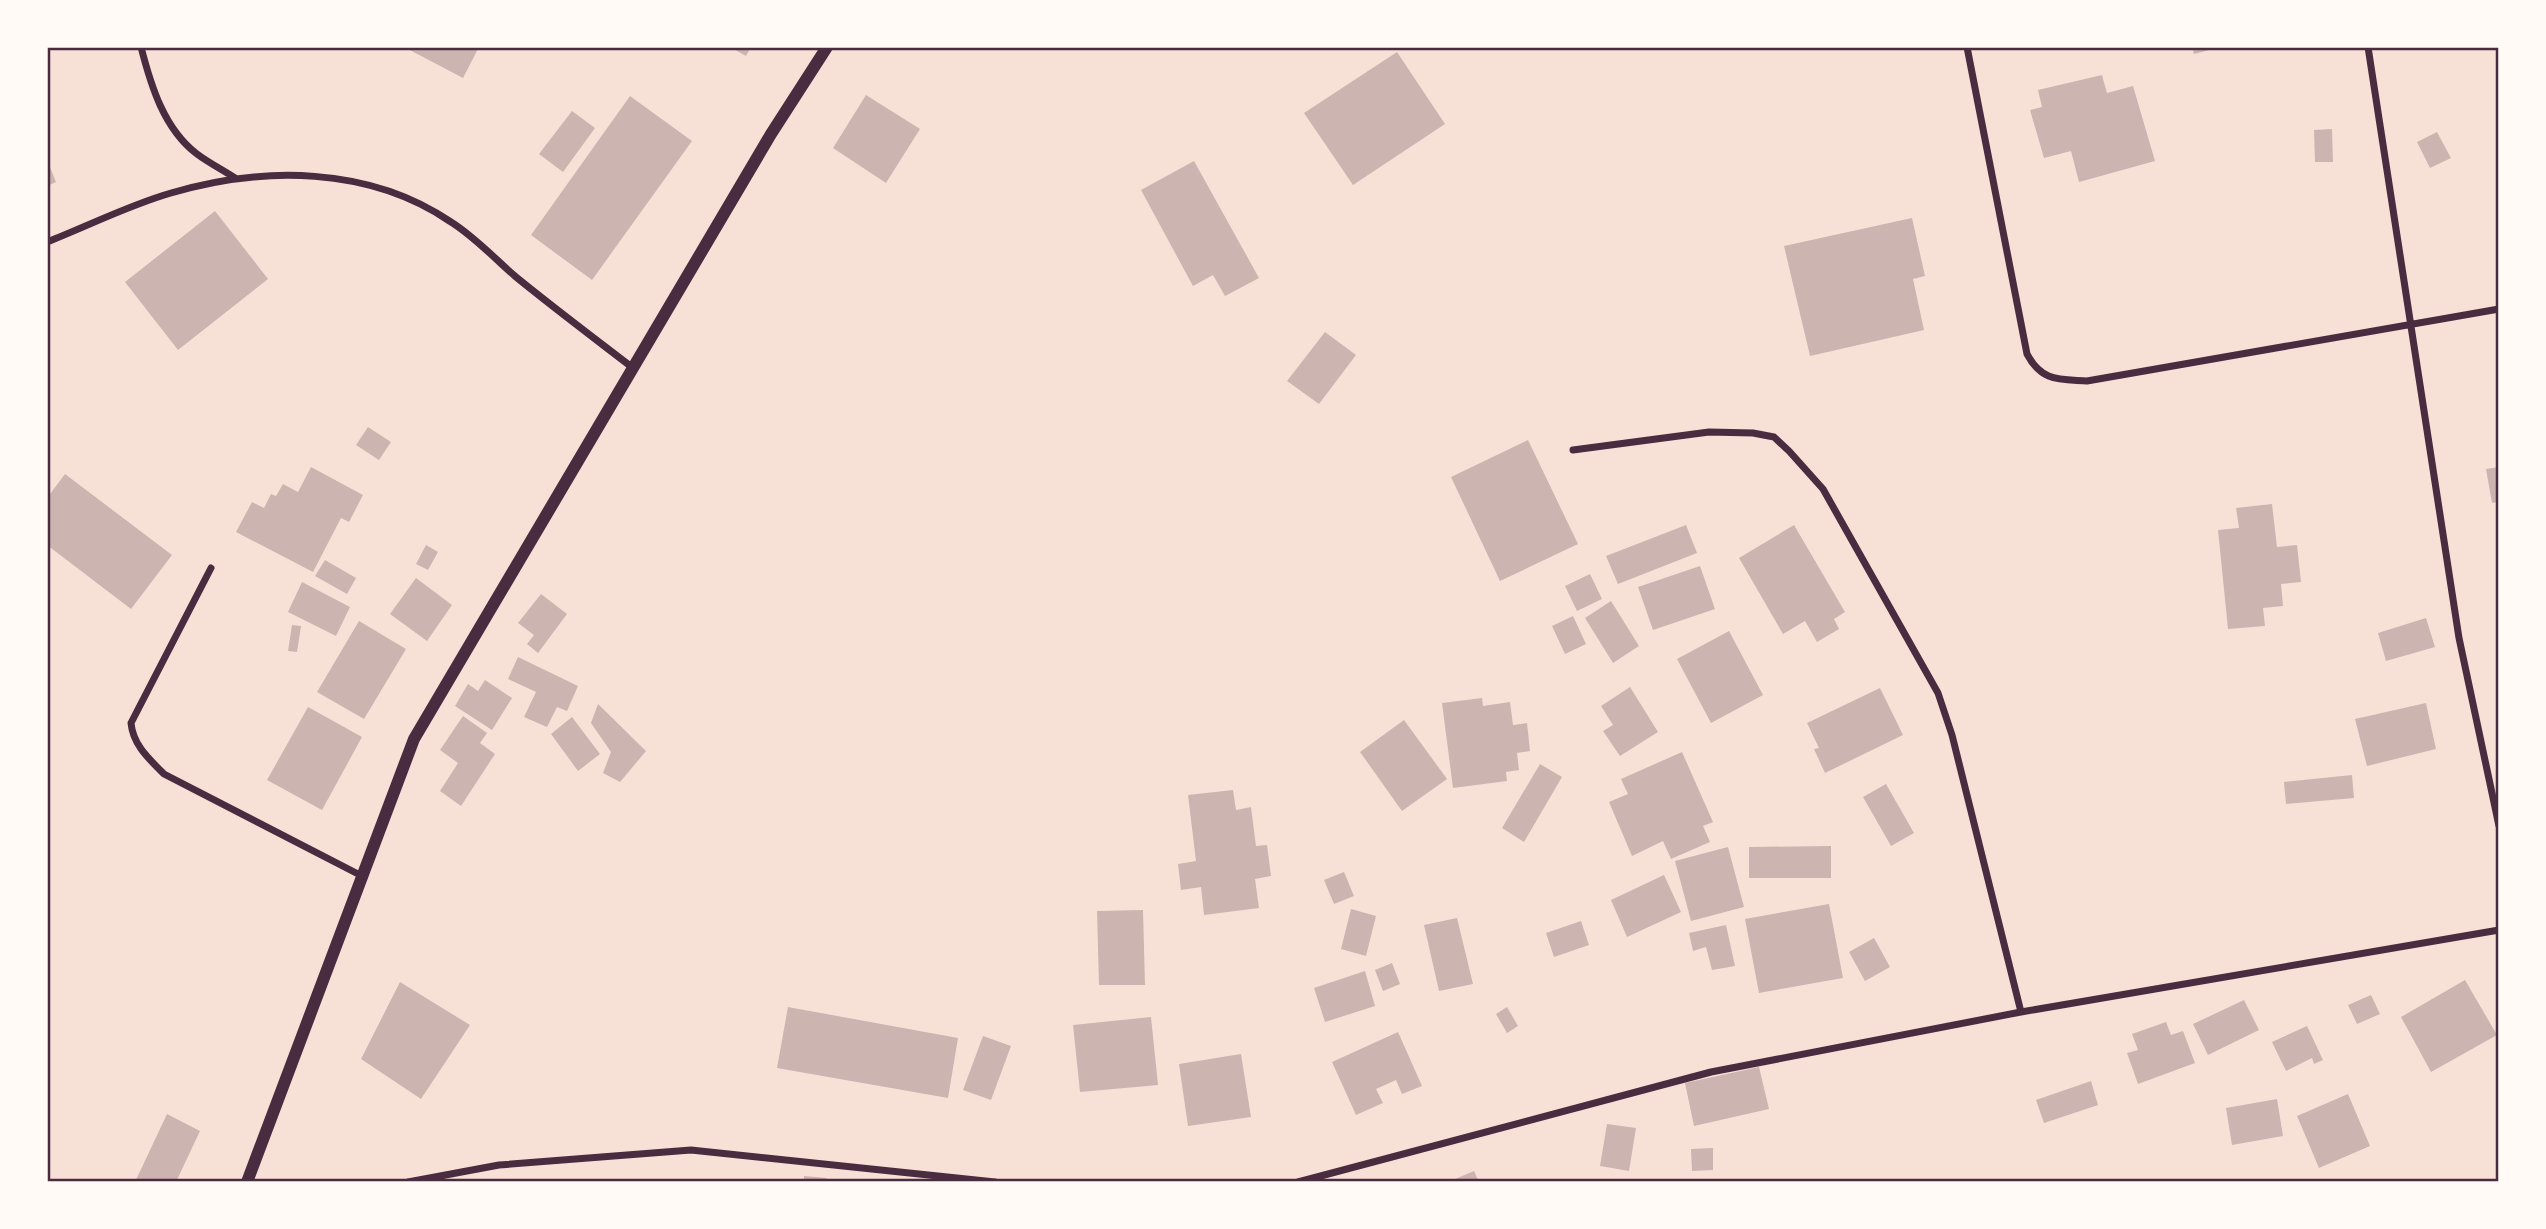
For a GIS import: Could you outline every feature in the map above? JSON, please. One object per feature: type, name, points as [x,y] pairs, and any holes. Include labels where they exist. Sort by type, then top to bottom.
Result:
[{"type":"street","points":[[141,47],[153,89],[179,136],[196,153],[235,178]]},
{"type":"street","points":[[247,1182],[414,739],[771,134],[827,47]]},
{"type":"street","points":[[1967,47],[2027,354],[2035,368],[2053,379],[2087,381],[2499,309]]},
{"type":"street","points":[[2368,47],[2459,638],[2499,826]]},
{"type":"street","points":[[47,242],[169,194],[235,178],[316,176],[368,183],[408,198],[452,222],[516,277],[633,369]]},
{"type":"street","points":[[1573,450],[1709,432],[1753,433],[1774,437],[1823,489],[1938,693],[1952,735],[2021,1013]]},
{"type":"street","points":[[211,568],[131,723],[132,736],[145,755],[164,774],[362,876]]},
{"type":"street","points":[[1298,1182],[1711,1072],[2021,1013],[2499,930]]},
{"type":"street","points":[[408,1182],[499,1165],[691,1150],[995,1182]]},
{"type":"building","points":[[404,47],[479,47],[463,78]]},
{"type":"building","points":[[730,47],[751,47],[746,56]]},
{"type":"building","points":[[2192,47],[2217,47],[2217,48],[2194,54]]},
{"type":"building","points":[[1397,52],[1445,124],[1353,185],[1304,113]]},
{"type":"building","points":[[2102,75],[2107,93],[2133,86],[2155,161],[2079,182],[2071,151],[2044,158],[2030,110],[2042,107],[2038,90]]},
{"type":"building","points":[[866,95],[920,129],[886,183],[833,148]]},
{"type":"building","points":[[630,96],[692,141],[592,280],[531,235]]},
{"type":"building","points":[[572,111],[595,128],[563,172],[539,154]]},
{"type":"building","points":[[2332,129],[2333,162],[2315,162],[2314,130]]},
{"type":"building","points":[[2437,132],[2451,158],[2430,168],[2417,142]]},
{"type":"building","points":[[47,160],[56,182],[47,186]]},
{"type":"building","points":[[1194,161],[1259,278],[1225,296],[1213,275],[1193,286],[1141,190]]},
{"type":"building","points":[[215,211],[268,279],[178,350],[125,282]]},
{"type":"building","points":[[1912,218],[1925,276],[1913,279],[1924,330],[1810,356],[1784,246]]},
{"type":"building","points":[[1325,332],[1356,355],[1319,404],[1287,381]]},
{"type":"building","points":[[368,427],[391,442],[379,460],[356,445]]},
{"type":"building","points":[[1528,440],[1578,544],[1500,581],[1451,477]]},
{"type":"building","points":[[311,467],[363,495],[349,522],[341,518],[313,572],[236,532],[252,502],[264,508],[271,494],[276,496],[283,484],[298,492]]},
{"type":"building","points":[[2499,467],[2499,502],[2492,503],[2486,469]]},
{"type":"building","points":[[65,474],[172,555],[131,609],[47,545],[47,498]]},
{"type":"building","points":[[2272,504],[2277,547],[2297,545],[2301,582],[2281,584],[2283,606],[2263,608],[2265,626],[2228,629],[2218,530],[2239,528],[2236,508]]},
{"type":"building","points":[[1686,525],[1697,553],[1618,584],[1606,556]]},
{"type":"building","points":[[1794,525],[1845,612],[1834,619],[1839,629],[1817,642],[1805,621],[1783,634],[1739,558]]},
{"type":"building","points":[[426,545],[438,552],[428,570],[416,564]]},
{"type":"building","points":[[325,560],[356,578],[347,594],[315,576]]},
{"type":"building","points":[[1700,566],[1715,609],[1653,630],[1638,587]]},
{"type":"building","points":[[1590,574],[1602,599],[1577,611],[1565,586]]},
{"type":"building","points":[[416,578],[452,605],[427,641],[390,614]]},
{"type":"building","points":[[302,582],[350,607],[336,636],[288,612]]},
{"type":"building","points":[[541,594],[567,614],[538,653],[527,644],[534,635],[518,623]]},
{"type":"building","points":[[1611,601],[1639,646],[1613,663],[1585,618]]},
{"type":"building","points":[[1573,616],[1586,644],[1565,654],[1552,626]]},
{"type":"building","points":[[2426,618],[2435,647],[2386,661],[2378,633]]},
{"type":"building","points":[[359,621],[406,649],[364,719],[317,692]]},
{"type":"building","points":[[292,625],[301,626],[297,652],[288,651]]},
{"type":"building","points":[[1729,631],[1763,695],[1711,723],[1677,659]]},
{"type":"building","points":[[518,657],[578,686],[567,711],[557,707],[547,727],[524,717],[536,692],[508,679]]},
{"type":"building","points":[[485,680],[512,698],[492,730],[455,706],[468,684],[478,691]]},
{"type":"building","points":[[1630,687],[1658,732],[1620,756],[1603,731],[1613,725],[1601,706]]},
{"type":"building","points":[[1880,688],[1903,735],[1825,773],[1814,749],[1819,748],[1807,723]]},
{"type":"building","points":[[1482,698],[1483,706],[1510,702],[1513,725],[1527,723],[1530,751],[1517,753],[1519,770],[1506,772],[1507,781],[1453,788],[1442,703]]},
{"type":"building","points":[[2426,703],[2436,749],[2367,766],[2355,719]]},
{"type":"building","points":[[598,704],[646,751],[620,782],[603,773],[611,752],[591,723]]},
{"type":"building","points":[[308,707],[362,737],[322,810],[267,780]]},
{"type":"building","points":[[463,716],[487,733],[480,743],[495,754],[461,806],[440,791],[458,763],[440,750]]},
{"type":"building","points":[[572,717],[600,754],[578,771],[551,734]]},
{"type":"building","points":[[1404,720],[1447,779],[1402,811],[1360,752]]},
{"type":"building","points":[[1682,752],[1713,822],[1703,826],[1710,842],[1671,859],[1663,841],[1632,856],[1609,802],[1628,794],[1621,779]]},
{"type":"building","points":[[1540,764],[1562,777],[1524,842],[1502,828]]},
{"type":"building","points":[[2352,775],[2354,798],[2286,804],[2284,782]]},
{"type":"building","points":[[1886,784],[1914,833],[1891,846],[1863,797]]},
{"type":"building","points":[[1233,790],[1236,810],[1251,807],[1256,846],[1267,845],[1271,876],[1255,879],[1259,908],[1204,915],[1201,887],[1181,890],[1178,864],[1196,861],[1188,795]]},
{"type":"building","points":[[1831,846],[1831,878],[1749,878],[1749,847]]},
{"type":"building","points":[[1728,847],[1744,907],[1691,921],[1675,861]]},
{"type":"building","points":[[1344,872],[1354,896],[1334,904],[1324,880]]},
{"type":"building","points":[[1664,875],[1681,912],[1627,937],[1611,900]]},
{"type":"building","points":[[1829,904],[1843,978],[1759,993],[1745,919]]},
{"type":"building","points":[[1351,909],[1376,916],[1366,956],[1341,949]]},
{"type":"building","points":[[1143,910],[1145,985],[1099,985],[1097,911]]},
{"type":"building","points":[[1457,918],[1473,984],[1439,991],[1424,925]]},
{"type":"building","points":[[1581,921],[1589,945],[1554,957],[1546,933]]},
{"type":"building","points":[[1726,925],[1735,966],[1712,970],[1706,947],[1693,951],[1689,933]]},
{"type":"building","points":[[1874,938],[1890,967],[1865,981],[1849,952]]},
{"type":"building","points":[[1392,963],[1400,984],[1383,991],[1375,970]]},
{"type":"building","points":[[1365,971],[1375,1006],[1325,1022],[1314,988]]},
{"type":"building","points":[[2465,980],[2497,1035],[2431,1072],[2401,1017]]},
{"type":"building","points":[[400,982],[470,1025],[421,1099],[361,1059]]},
{"type":"building","points":[[2371,995],[2380,1014],[2357,1024],[2348,1005]]},
{"type":"building","points":[[2244,1000],[2259,1030],[2208,1055],[2193,1024]]},
{"type":"building","points":[[788,1007],[958,1038],[948,1098],[777,1068]]},
{"type":"building","points":[[1507,1007],[1518,1026],[1507,1033],[1496,1014]]},
{"type":"building","points":[[1151,1017],[1158,1085],[1080,1092],[1073,1025]]},
{"type":"building","points":[[2166,1022],[2171,1035],[2183,1031],[2195,1063],[2138,1084],[2127,1053],[2138,1050],[2132,1034]]},
{"type":"building","points":[[2307,1026],[2323,1060],[2314,1064],[2312,1058],[2286,1071],[2272,1042]]},
{"type":"building","points":[[1398,1032],[1422,1086],[1402,1094],[1396,1080],[1376,1089],[1383,1103],[1356,1115],[1332,1062]]},
{"type":"building","points":[[983,1036],[1011,1046],[991,1100],[963,1090]]},
{"type":"building","points":[[1241,1054],[1251,1117],[1188,1126],[1179,1064]]},
{"type":"building","points":[[1759,1067],[1769,1109],[1694,1126],[1685,1083]]},
{"type":"building","points":[[2091,1081],[2098,1105],[2044,1123],[2036,1100]]},
{"type":"building","points":[[2348,1094],[2370,1146],[2319,1168],[2297,1116]]},
{"type":"building","points":[[2277,1099],[2283,1136],[2232,1145],[2226,1108]]},
{"type":"building","points":[[167,1114],[200,1131],[176,1182],[135,1182]]},
{"type":"building","points":[[1607,1124],[1636,1128],[1629,1171],[1600,1166]]},
{"type":"building","points":[[1713,1148],[1713,1170],[1692,1171],[1691,1149]]},
{"type":"building","points":[[1474,1171],[1479,1182],[1448,1182]]},
{"type":"building","points":[[804,1176],[827,1178],[826,1182],[804,1182]]}]
